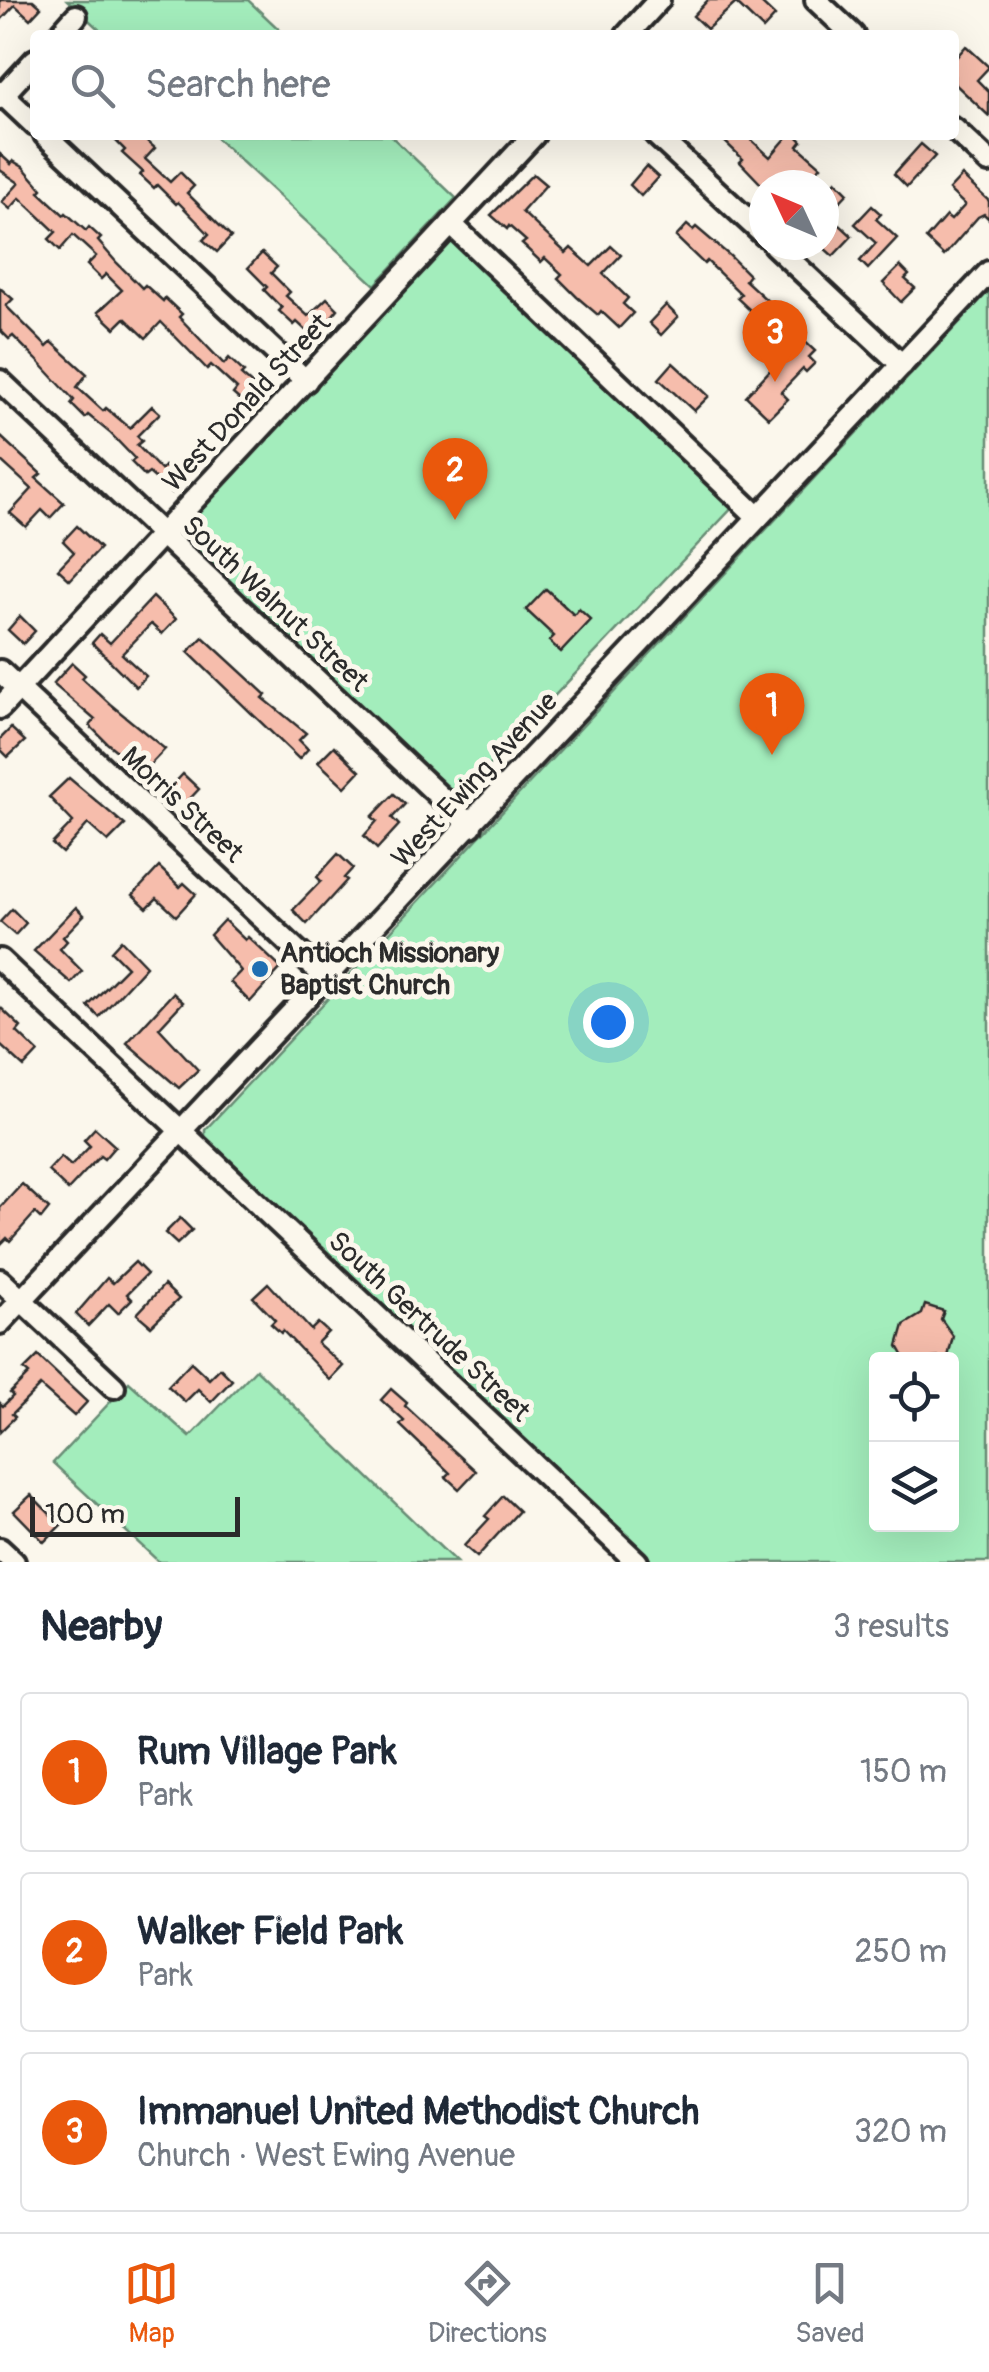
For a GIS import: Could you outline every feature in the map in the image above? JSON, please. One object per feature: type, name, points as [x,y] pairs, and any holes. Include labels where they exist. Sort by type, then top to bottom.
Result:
[{"type":"street","points":[[632,30],[660,0]]},
{"type":"street","points":[[816,0],[849,30]]},
{"type":"street","points":[[63,30],[76,16]]},
{"type":"street","points":[[30,65],[1,95],[30,121]]},
{"type":"street","points":[[959,134],[989,162]]},
{"type":"street","points":[[50,140],[306,381]]},
{"type":"street","name":"West Donald Street","points":[[0,708],[529,140]]},
{"type":"street","points":[[661,140],[749,221]]},
{"type":"street","points":[[451,224],[758,516]]},
{"type":"street","points":[[790,260],[902,364]]},
{"type":"street","name":"West Ewing Avenue","points":[[0,1323],[989,272]]},
{"type":"street","name":"South Walnut Street","points":[[0,380],[470,826]]},
{"type":"street","name":"Morris Street","points":[[0,671],[327,979]]},
{"type":"street","name":"South Gertrude Street","points":[[0,960],[637,1562]]},
{"type":"street","points":[[0,1280],[114,1387]]},
{"type":"street","points":[[0,1549],[14,1562]]},
{"type":"green space","points":[[67,0],[248,0],[280,30],[100,30]]},
{"type":"green space","points":[[218,140],[395,140],[456,198],[375,285]]},
{"type":"green space","points":[[451,238],[734,506],[457,799],[176,533]]},
{"type":"green space","points":[[989,291],[989,1562],[653,1562],[205,1140],[205,1130]]},
{"type":"green space","points":[[256,1369],[456,1562],[159,1562],[53,1463],[129,1382],[190,1437]]},
{"type":"building","points":[[0,0],[33,0],[41,7],[30,19],[15,5],[0,21]]},
{"type":"building","points":[[708,0],[758,0],[775,16],[763,29],[736,3],[707,29],[693,16]]},
{"type":"building","points":[[966,46],[989,67],[977,80],[989,92],[989,116],[959,88],[959,54]]},
{"type":"building","points":[[115,140],[146,140],[155,148],[145,159],[170,182],[180,172],[194,186],[187,193],[231,237],[217,252],[203,240],[209,234],[178,202],[140,175],[143,172],[122,153],[125,150]]},
{"type":"building","points":[[723,140],[751,140],[770,157],[785,140],[801,140],[798,146],[821,166],[817,170],[749,171],[740,162],[743,159]]},
{"type":"building","points":[[921,144],[935,156],[907,187],[894,174]]},
{"type":"building","points":[[0,154],[11,164],[13,161],[23,167],[42,189],[39,192],[64,215],[86,231],[89,227],[101,238],[98,241],[142,288],[145,285],[163,301],[165,298],[224,364],[229,358],[244,372],[241,375],[262,393],[249,408],[233,394],[237,389],[211,365],[207,369],[161,322],[146,338],[125,318],[115,328],[98,312],[122,290],[106,274],[101,279],[87,265],[96,256],[73,235],[60,250],[49,239],[56,232],[20,198],[10,209],[2,202],[19,183],[0,170]]},
{"type":"building","points":[[646,166],[658,177],[641,196],[630,185]]},
{"type":"building","points":[[533,174],[546,185],[522,212],[566,253],[571,248],[591,266],[611,246],[621,255],[603,274],[628,298],[623,304],[633,313],[619,328],[577,297],[558,278],[562,274],[545,258],[541,262],[522,244],[526,241],[491,215]]},
{"type":"building","points":[[962,176],[989,201],[989,219],[984,214],[978,217],[944,256],[926,239],[946,216],[951,220],[965,205],[949,190]]},
{"type":"building","points":[[839,184],[848,193],[839,202]]},
{"type":"building","points":[[872,206],[881,214],[876,219],[897,238],[868,269],[860,261],[876,243],[855,224]]},
{"type":"building","points":[[839,224],[852,236],[839,250]]},
{"type":"building","points":[[687,225],[693,230],[696,227],[730,256],[749,275],[745,280],[783,315],[770,329],[737,298],[741,294],[676,237]]},
{"type":"building","points":[[262,253],[277,267],[271,273],[290,292],[286,296],[308,316],[327,298],[338,309],[314,338],[279,311],[282,308],[264,290],[267,287],[248,268]]},
{"type":"building","points":[[900,266],[909,275],[905,279],[915,288],[901,302],[883,283]]},
{"type":"building","points":[[0,288],[13,299],[6,306],[47,347],[52,342],[87,374],[77,387],[103,411],[106,408],[130,428],[152,406],[160,413],[137,436],[142,441],[137,445],[161,470],[164,466],[178,479],[174,483],[178,487],[172,493],[149,473],[145,476],[110,433],[88,415],[85,418],[71,404],[74,400],[36,359],[13,336],[9,339],[0,330]]},
{"type":"building","points":[[666,305],[678,317],[661,335],[649,323]]},
{"type":"building","points":[[788,338],[795,344],[801,338],[815,351],[809,357],[815,363],[806,372],[803,369],[781,392],[788,399],[769,418],[746,396],[786,353],[780,347]]},
{"type":"building","points":[[673,363],[709,396],[694,411],[659,379]]},
{"type":"building","points":[[0,436],[41,474],[36,478],[64,503],[50,518],[42,510],[26,527],[10,513],[32,489],[0,460]]},
{"type":"building","points":[[77,526],[100,548],[70,580],[58,569],[74,552],[63,541]]},
{"type":"building","points":[[546,589],[574,615],[579,609],[591,620],[561,652],[549,641],[554,636],[526,610]]},
{"type":"building","points":[[153,597],[176,619],[162,634],[151,624],[122,654],[146,676],[136,687],[92,643],[100,634],[110,643]]},
{"type":"building","points":[[20,616],[35,631],[23,644],[8,630]]},
{"type":"building","points":[[203,637],[266,695],[263,698],[306,733],[299,740],[308,749],[299,759],[188,652]]},
{"type":"building","points":[[72,663],[110,704],[165,749],[143,772],[107,743],[90,726],[95,720],[53,684]]},
{"type":"building","points":[[11,728],[25,741],[8,757],[0,749],[0,739]]},
{"type":"building","points":[[334,746],[360,771],[345,787],[318,762]]},
{"type":"building","points":[[183,774],[199,789],[185,804],[170,788]]},
{"type":"building","points":[[69,778],[125,825],[108,842],[88,824],[62,853],[52,844],[73,822],[49,797]]},
{"type":"building","points":[[394,794],[405,804],[392,818],[399,825],[377,849],[364,836],[377,821],[372,817]]},
{"type":"building","points":[[338,854],[353,868],[307,924],[293,910],[321,881],[317,877]]},
{"type":"building","points":[[159,867],[180,887],[184,883],[196,894],[176,916],[157,898],[147,908],[133,895]]},
{"type":"building","points":[[76,907],[84,915],[63,937],[67,941],[60,949],[82,971],[71,983],[34,951]]},
{"type":"building","points":[[12,909],[26,923],[15,935],[0,922]]},
{"type":"building","name":"Antioch Missionary Baptist Church","points":[[224,920],[281,968],[250,1002],[230,982],[241,971],[210,935]]},
{"type":"building","points":[[121,940],[146,966],[99,1017],[88,1006],[127,967],[111,951]]},
{"type":"building","points":[[173,993],[183,1002],[159,1028],[198,1070],[179,1088],[127,1043]]},
{"type":"building","points":[[0,1007],[21,1027],[17,1032],[38,1052],[24,1067],[0,1045]]},
{"type":"building","points":[[95,1128],[115,1146],[68,1190],[48,1171],[61,1157],[71,1166],[90,1146],[84,1140]]},
{"type":"building","points":[[22,1184],[49,1209],[41,1219],[35,1213],[10,1241],[7,1238],[0,1245],[0,1208]]},
{"type":"building","points":[[180,1218],[192,1230],[177,1244],[165,1233]]},
{"type":"building","points":[[135,1262],[147,1274],[127,1294],[132,1299],[118,1313],[109,1304],[88,1326],[76,1314],[107,1278],[113,1283]]},
{"type":"building","points":[[268,1283],[311,1330],[318,1323],[328,1332],[317,1343],[343,1366],[330,1380],[283,1331],[271,1324],[275,1320],[253,1297]]},
{"type":"building","points":[[164,1285],[179,1299],[151,1326],[137,1314]]},
{"type":"building","points":[[925,1305],[944,1311],[941,1319],[953,1336],[949,1352],[901,1352],[898,1346],[904,1325],[922,1314]]},
{"type":"building","points":[[38,1356],[87,1402],[74,1416],[40,1386],[0,1432],[0,1403],[3,1406],[13,1396],[10,1393],[29,1374],[24,1370]]},
{"type":"building","points":[[191,1362],[209,1379],[220,1368],[232,1380],[211,1402],[198,1389],[185,1402],[168,1386]]},
{"type":"building","points":[[391,1389],[476,1471],[459,1489],[446,1477],[450,1473],[400,1425],[404,1421],[381,1400]]},
{"type":"building","points":[[31,1495],[61,1525],[44,1542],[14,1511]]},
{"type":"building","points":[[503,1496],[519,1511],[477,1557],[464,1546],[489,1519],[485,1516]]},
{"type":"place","name":"Immanuel United Methodist Church","points":[[775,382]]},
{"type":"place","name":"Walker Field Park","points":[[455,520]]},
{"type":"place","name":"Rum Village Park","points":[[772,755]]},
{"type":"place","name":"Antioch Missionary Baptist Church","points":[[260,969]]}]
